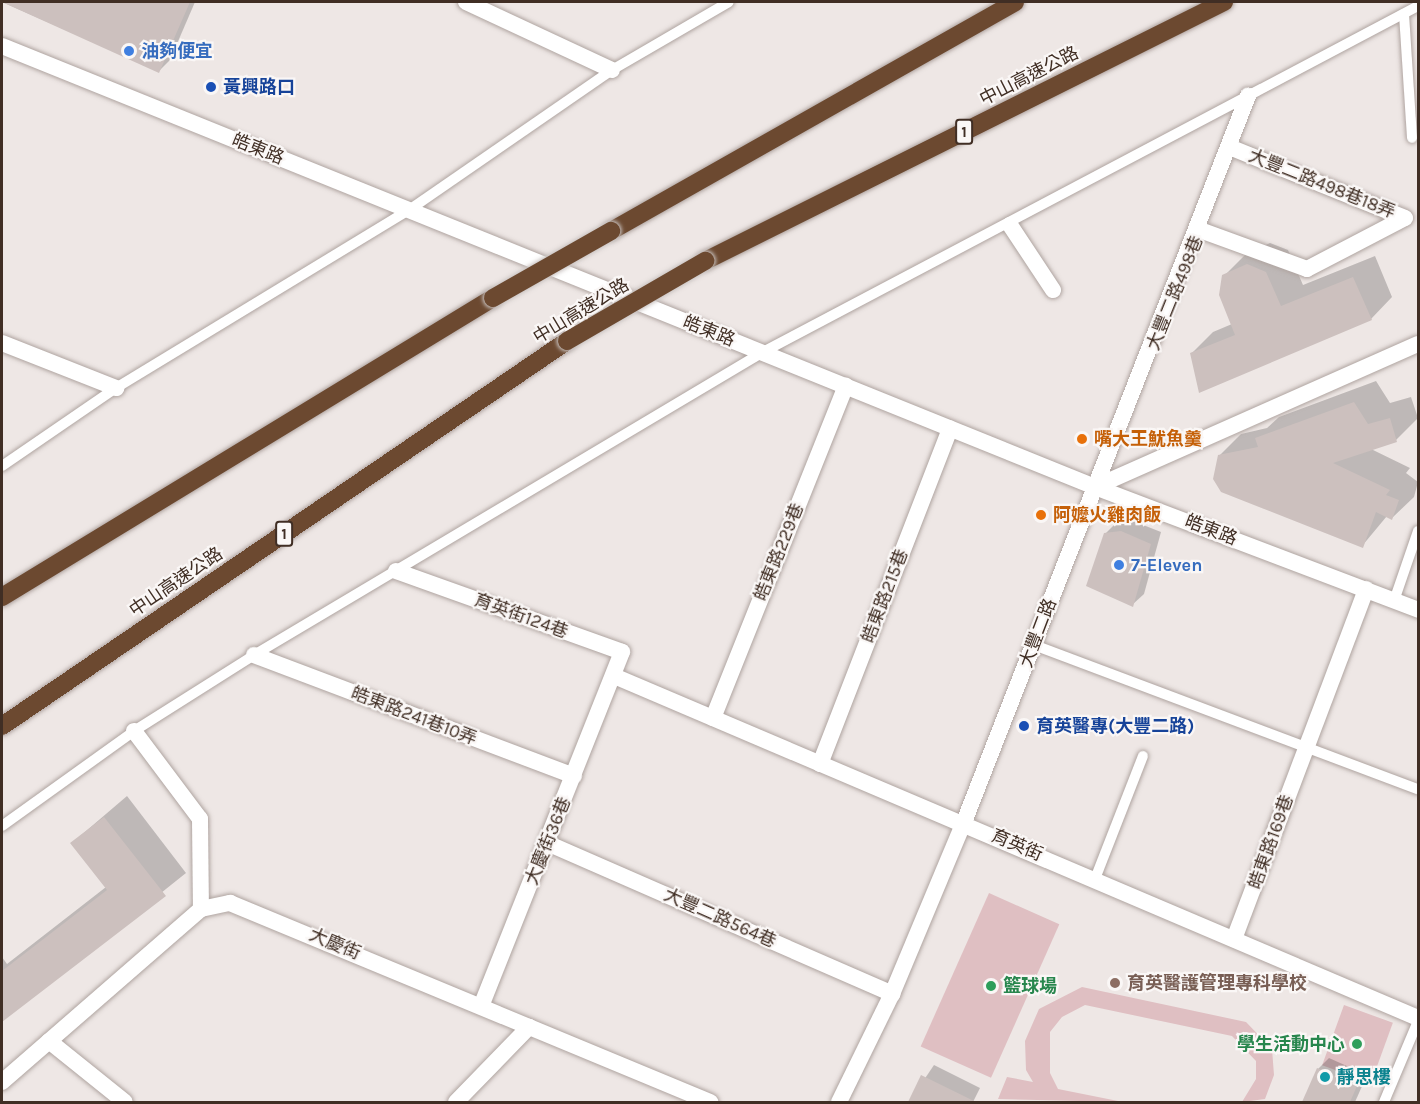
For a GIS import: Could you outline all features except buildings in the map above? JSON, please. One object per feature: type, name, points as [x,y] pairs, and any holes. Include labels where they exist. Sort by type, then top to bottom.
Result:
[{"type":"highway","points":[[2,597],[493,298],[1015,2]]},
{"type":"highway","name":"中山高速公路","points":[[2,726],[567,342],[705,261],[1224,2]]},
{"type":"street","points":[[466,2],[612,70]]},
{"type":"street","name":"皓東路","points":[[2,47],[1095,487],[1419,610]]},
{"type":"street","name":"大豐二路498巷","points":[[1095,487],[1200,230],[1232,148],[1248,96]]},
{"type":"street","name":"大豐二路498巷18弄","points":[[1200,230],[1307,269],[1405,218],[1232,148]]},
{"type":"street","points":[[1010,225],[1053,290]]},
{"type":"street","points":[[2,343],[116,388]]},
{"type":"street","points":[[1095,487],[1419,344]]},
{"type":"street","name":"皓東路229巷","points":[[712,718],[846,386]]},
{"type":"street","name":"皓東路215巷","points":[[820,764],[950,428]]},
{"type":"street","name":"大豐二路","points":[[839,1102],[892,994],[964,822],[1095,487]]},
{"type":"street","name":"育英街124巷","points":[[396,572],[622,652],[614,676]]},
{"type":"street","name":"皓東路169巷","points":[[1234,939],[1366,589]]},
{"type":"street","name":"皓東路241巷10弄","points":[[254,656],[574,776]]},
{"type":"street","name":"育英街","points":[[614,676],[820,764],[964,822],[1419,1020]]},
{"type":"street","name":"大慶街36巷","points":[[481,1006],[614,676]]},
{"type":"street","points":[[134,731],[200,819],[201,909]]},
{"type":"street","name":"大豐二路564巷","points":[[547,843],[892,994]]},
{"type":"street","name":"大慶街","points":[[2,1082],[201,909],[230,903],[710,1102]]},
{"type":"street","points":[[456,1102],[529,1028]]},
{"type":"street","points":[[49,1041],[125,1102]]},
{"type":"lane","points":[[2,466],[116,388],[409,210],[612,70],[729,2]]},
{"type":"lane","points":[[2,826],[134,731],[254,656],[763,352],[1010,225],[1419,6]]},
{"type":"lane","points":[[1404,14],[1412,138]]},
{"type":"lane","points":[[1394,602],[1419,531]]},
{"type":"lane","points":[[1034,645],[1307,744],[1419,789]]},
{"type":"lane","points":[[1095,879],[1143,756]]},
{"type":"lane","points":[[1384,1102],[1419,1020]]},
{"type":"shaded area","name":"籃球場","points":[[989,893],[1059,924],[991,1078],[921,1046]]},
{"type":"shaded area","points":[[1082,987],[1246,1022],[1272,1049],[1274,1075],[1265,1099],[1242,1102],[1256,1079],[1256,1061],[1232,1036],[1085,1005],[1062,1017],[1050,1032],[1050,1073],[1058,1089],[1123,1102],[998,1099],[1007,1077],[1033,1082],[1026,1070],[1025,1041],[1039,1009]]},
{"type":"shaded area","name":"學生活動中心","points":[[1344,1005],[1393,1023],[1371,1083],[1322,1065]]},
{"type":"place","name":"油夠便宜","points":[[129,51]]},
{"type":"place","name":"黃興路口","points":[[211,87]]},
{"type":"place","name":"嘴大王魷魚羹","points":[[1082,439]]},
{"type":"place","name":"阿嬤火雞肉飯","points":[[1041,515]]},
{"type":"place","name":"7-Eleven","points":[[1119,565]]},
{"type":"place","name":"育英醫專(大豐二路)","points":[[1024,726]]},
{"type":"place","name":"育英醫護管理專科學校","points":[[1115,983]]},
{"type":"place","name":"籃球場","points":[[991,986]]},
{"type":"place","name":"學生活動中心","points":[[1357,1044]]},
{"type":"place","name":"靜思樓","points":[[1325,1077]]}]
